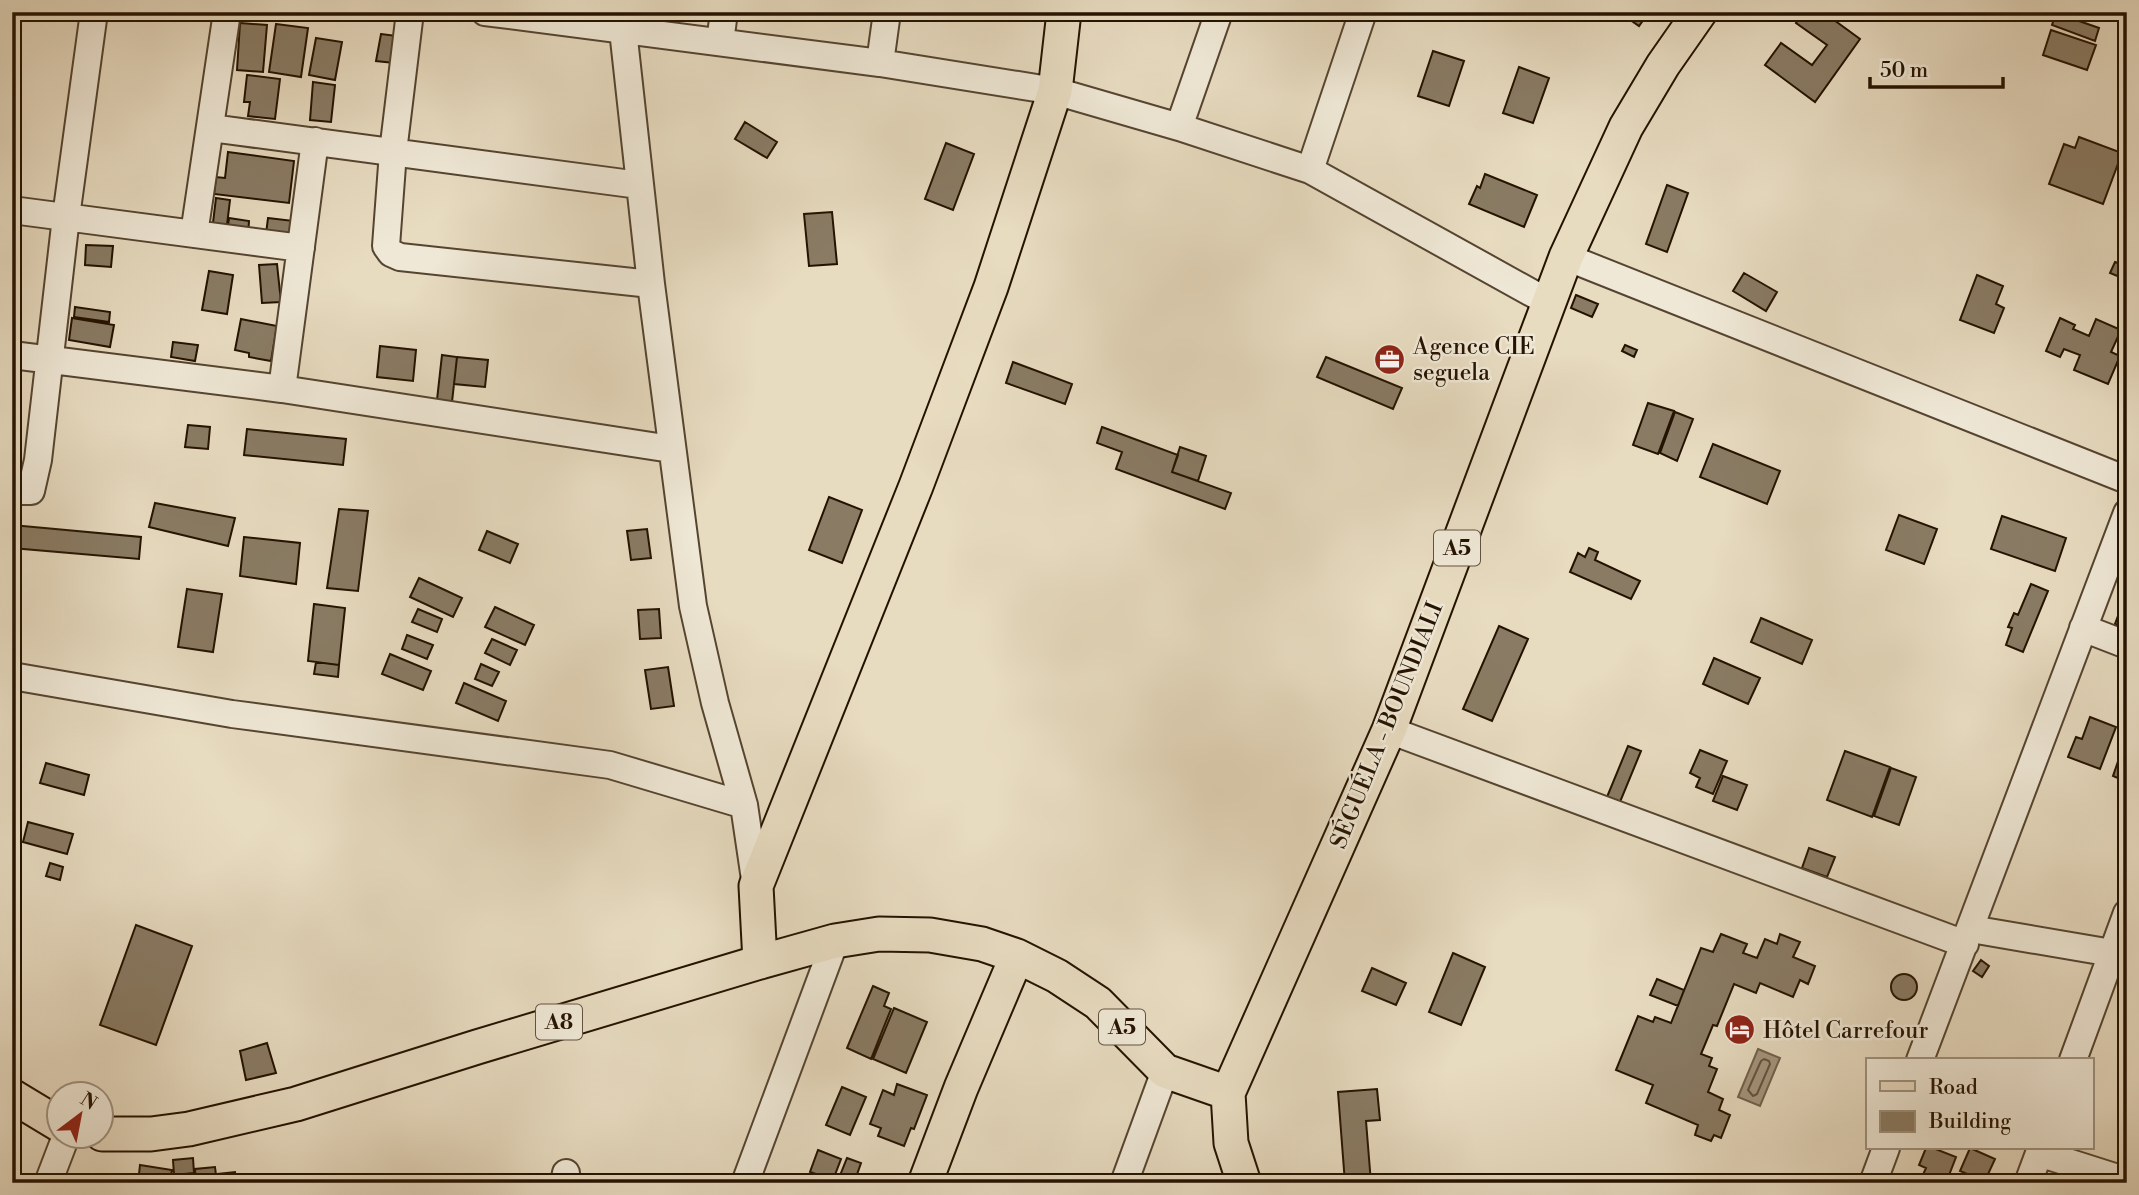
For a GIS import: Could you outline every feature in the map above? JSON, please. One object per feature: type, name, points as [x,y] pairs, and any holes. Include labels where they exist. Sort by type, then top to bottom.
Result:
[{"type":"main road","points":[[760,962],[756,886],[925,461],[990,287],[1055,91],[1063,12]]},
{"type":"main road","name":"SÉGUÉLA - BOUNDIALI","points":[[1228,1093],[1389,730],[1566,257],[1626,127],[1662,65],[1700,12]]},
{"type":"main road","name":"A8","points":[[116,1134],[151,1135],[189,1129],[296,1104],[477,1047],[835,941],[878,934],[930,935],[982,944],[1017,956]]},
{"type":"main road","points":[[925,1183],[961,1088],[1017,956]]},
{"type":"main road","name":"A5","points":[[1017,956],[1057,976],[1098,1003],[1165,1071],[1228,1093]]},
{"type":"main road","points":[[1228,1093],[1231,1143],[1244,1183]]},
{"type":"main road","points":[[12,1096],[46,1117]]},
{"type":"street","points":[[12,491],[31,491],[38,460],[66,218],[94,12]]},
{"type":"street","points":[[194,234],[227,12]]},
{"type":"street","points":[[410,12],[393,152],[386,246],[391,253],[400,257],[651,284]]},
{"type":"street","points":[[485,12],[880,63],[1055,91],[1179,127],[1310,170],[1548,302]]},
{"type":"street","points":[[720,42],[724,12]]},
{"type":"street","points":[[880,63],[887,12]]},
{"type":"street","points":[[1179,127],[1219,12]]},
{"type":"street","points":[[1310,170],[1363,12]]},
{"type":"street","points":[[623,30],[639,185],[692,606],[715,703],[744,805],[756,886]]},
{"type":"street","points":[[211,128],[639,185]]},
{"type":"street","points":[[282,389],[315,141]]},
{"type":"street","points":[[12,210],[301,248]]},
{"type":"street","points":[[1566,257],[2127,480]]},
{"type":"street","points":[[12,355],[282,389],[671,449]]},
{"type":"street","points":[[1921,1058],[2127,513]]},
{"type":"street","points":[[2083,628],[2127,645]]},
{"type":"street","points":[[12,676],[232,714],[610,765],[744,805]]},
{"type":"street","points":[[1389,730],[1968,936],[2112,953]]},
{"type":"street","points":[[2074,1058],[2127,913]]},
{"type":"street","points":[[745,1183],[835,941]]},
{"type":"street","points":[[1124,1183],[1165,1071]]},
{"type":"street","points":[[48,1183],[61,1150]]},
{"type":"street","points":[[1873,1183],[1885,1150]]},
{"type":"street","points":[[2028,1183],[2040,1150],[2127,1181]]},
{"type":"water","points":[[1758,1049],[1780,1058],[1760,1106],[1738,1097]]},
{"type":"building","points":[[1619,12],[1649,12],[1639,26]]},
{"type":"building","points":[[1804,12],[1823,12],[1860,39],[1815,102],[1765,65],[1781,43],[1812,65],[1827,45],[1796,23]]},
{"type":"building","points":[[2056,13],[2099,28],[2095,41],[2052,25]]},
{"type":"building","points":[[240,23],[267,25],[263,72],[237,70]]},
{"type":"building","points":[[276,24],[308,28],[301,77],[269,72]]},
{"type":"building","points":[[2051,30],[2096,45],[2087,70],[2043,55]]},
{"type":"building","points":[[381,34],[397,36],[394,63],[376,61]]},
{"type":"building","points":[[316,38],[342,42],[335,80],[309,75]]},
{"type":"building","points":[[1433,51],[1464,61],[1449,106],[1418,96]]},
{"type":"building","points":[[1519,67],[1549,78],[1533,123],[1503,113]]},
{"type":"building","points":[[247,75],[280,79],[275,119],[248,116],[250,102],[244,102]]},
{"type":"building","points":[[313,82],[335,85],[331,122],[310,120]]},
{"type":"building","points":[[745,122],[777,142],[767,158],[735,139]]},
{"type":"building","points":[[2079,137],[2122,153],[2103,204],[2049,184],[2064,144],[2075,148]]},
{"type":"building","points":[[946,143],[974,154],[953,210],[925,199]]},
{"type":"building","points":[[228,152],[294,161],[289,203],[214,194],[216,177],[225,178]]},
{"type":"building","points":[[1485,174],[1537,195],[1524,227],[1469,204],[1477,186],[1480,188]]},
{"type":"building","points":[[1667,185],[1688,193],[1667,252],[1646,244]]},
{"type":"building","points":[[216,198],[230,200],[226,233],[212,231]]},
{"type":"building","points":[[832,212],[837,264],[809,266],[804,214]]},
{"type":"building","points":[[229,218],[249,221],[248,235],[227,232]]},
{"type":"building","points":[[268,218],[294,221],[291,238],[266,234]]},
{"type":"building","points":[[86,245],[113,246],[111,267],[85,265]]},
{"type":"building","points":[[2115,262],[2127,266],[2127,280],[2110,273]]},
{"type":"building","points":[[277,264],[281,302],[262,303],[259,265]]},
{"type":"building","points":[[209,271],[233,275],[227,314],[202,310]]},
{"type":"building","points":[[1744,273],[1777,292],[1766,311],[1733,291]]},
{"type":"building","points":[[1977,275],[2003,286],[1996,304],[2004,308],[1994,333],[1960,320]]},
{"type":"building","points":[[1576,295],[1598,304],[1592,317],[1571,308]]},
{"type":"building","points":[[75,307],[110,312],[109,322],[74,317]]},
{"type":"building","points":[[72,318],[114,325],[110,347],[69,340]]},
{"type":"building","points":[[2060,318],[2075,325],[2073,329],[2089,336],[2096,319],[2121,330],[2111,352],[2120,356],[2108,384],[2074,370],[2080,355],[2064,349],[2060,357],[2046,351]]},
{"type":"building","points":[[241,319],[277,326],[271,361],[249,357],[249,353],[235,350]]},
{"type":"building","points":[[173,342],[198,345],[195,361],[171,357]]},
{"type":"building","points":[[1625,345],[1637,350],[1634,357],[1622,351]]},
{"type":"building","points":[[380,346],[416,350],[413,381],[377,377]]},
{"type":"building","points":[[442,355],[457,357],[452,402],[437,400]]},
{"type":"building","points":[[457,357],[488,360],[485,387],[454,384]]},
{"type":"building","points":[[1326,357],[1402,388],[1393,409],[1317,377]]},
{"type":"building","points":[[1013,362],[1072,384],[1065,404],[1006,383]]},
{"type":"building","points":[[1648,403],[1674,411],[1658,454],[1633,445]]},
{"type":"building","points":[[1675,412],[1693,419],[1677,461],[1660,453]]},
{"type":"building","points":[[188,425],[210,427],[208,449],[185,447]]},
{"type":"building","points":[[1102,427],[1178,455],[1172,472],[1231,493],[1225,509],[1116,469],[1122,452],[1097,443]]},
{"type":"building","points":[[247,429],[346,439],[343,465],[244,455]]},
{"type":"building","points":[[1713,444],[1780,471],[1767,504],[1700,477]]},
{"type":"building","points":[[1180,447],[1206,456],[1198,481],[1172,472]]},
{"type":"building","points":[[829,497],[862,510],[842,563],[809,550]]},
{"type":"building","points":[[155,503],[235,518],[228,546],[149,527]]},
{"type":"building","points":[[339,509],[368,511],[358,591],[327,588]]},
{"type":"building","points":[[1899,515],[1937,529],[1924,564],[1886,550]]},
{"type":"building","points":[[2002,516],[2066,538],[2055,571],[1991,549]]},
{"type":"building","points":[[12,525],[141,537],[139,559],[12,548]]},
{"type":"building","points":[[647,529],[651,558],[631,560],[627,531]]},
{"type":"building","points":[[487,531],[518,544],[510,563],[479,550]]},
{"type":"building","points":[[244,537],[300,543],[296,584],[240,576]]},
{"type":"building","points":[[1589,548],[1598,552],[1595,560],[1640,581],[1631,599],[1570,572],[1578,553],[1585,557]]},
{"type":"building","points":[[419,578],[462,598],[453,617],[410,597]]},
{"type":"building","points":[[2031,584],[2048,591],[2023,652],[2006,645],[2012,628],[2008,627],[2014,613],[2018,615]]},
{"type":"building","points":[[187,589],[222,594],[213,652],[178,647]]},
{"type":"building","points":[[2127,592],[2127,629],[2115,624]]},
{"type":"building","points":[[314,604],[345,608],[339,665],[308,661]]},
{"type":"building","points":[[495,607],[534,625],[525,645],[485,627]]},
{"type":"building","points":[[418,609],[442,619],[437,632],[412,622]]},
{"type":"building","points":[[659,609],[661,638],[640,639],[638,610]]},
{"type":"building","points":[[1761,618],[1812,640],[1802,664],[1751,642]]},
{"type":"building","points":[[1499,626],[1528,639],[1492,721],[1463,709]]},
{"type":"building","points":[[407,635],[433,645],[427,659],[402,649]]},
{"type":"building","points":[[492,639],[517,650],[510,665],[485,653]]},
{"type":"building","points":[[390,654],[431,671],[423,690],[382,674]]},
{"type":"building","points":[[1714,658],[1760,678],[1748,704],[1703,684]]},
{"type":"building","points":[[316,662],[339,665],[338,677],[314,674]]},
{"type":"building","points":[[481,664],[499,672],[492,686],[475,679]]},
{"type":"building","points":[[668,667],[674,706],[651,709],[645,670]]},
{"type":"building","points":[[464,683],[506,701],[498,721],[456,703]]},
{"type":"building","points":[[2090,717],[2116,727],[2100,769],[2068,757],[2076,737],[2082,739]]},
{"type":"building","points":[[1628,746],[1641,751],[1620,802],[1607,797]]},
{"type":"building","points":[[2123,747],[2127,749],[2127,782],[2113,776]]},
{"type":"building","points":[[1700,750],[1727,761],[1713,794],[1696,787],[1700,778],[1690,773]]},
{"type":"building","points":[[1845,751],[1890,767],[1872,817],[1827,800]]},
{"type":"building","points":[[46,763],[89,775],[84,795],[40,783]]},
{"type":"building","points":[[1891,768],[1916,777],[1899,825],[1874,816]]},
{"type":"building","points":[[1723,776],[1747,785],[1737,810],[1713,801]]},
{"type":"building","points":[[28,822],[73,834],[67,854],[23,842]]},
{"type":"building","points":[[1809,848],[1835,857],[1827,877],[1802,868]]},
{"type":"building","points":[[50,863],[63,867],[60,880],[46,876]]},
{"type":"building","points":[[136,925],[192,946],[156,1045],[100,1025]]},
{"type":"building","points":[[1721,934],[1747,944],[1743,953],[1757,958],[1765,939],[1777,944],[1780,934],[1800,942],[1793,957],[1815,966],[1808,984],[1800,980],[1793,997],[1760,983],[1756,993],[1734,984],[1717,1026],[1713,1025],[1701,1054],[1712,1058],[1709,1066],[1717,1069],[1708,1092],[1723,1099],[1719,1110],[1730,1115],[1721,1138],[1714,1135],[1711,1141],[1695,1135],[1698,1125],[1646,1103],[1653,1085],[1616,1070],[1638,1016],[1653,1022],[1655,1017],[1671,1023],[1701,948],[1713,952]]},
{"type":"building","points":[[1453,953],[1485,967],[1461,1025],[1429,1012]]},
{"type":"building","points":[[1981,960],[1989,966],[1982,977],[1973,971]]},
{"type":"building","points":[[1372,968],[1406,983],[1396,1005],[1362,991]]},
{"type":"building","points":[[1904,974],[1913,978],[1917,987],[1913,996],[1904,1000],[1895,996],[1891,987],[1895,978]]},
{"type":"building","points":[[1657,979],[1684,990],[1678,1006],[1650,995]]},
{"type":"building","points":[[873,986],[889,993],[884,1006],[891,1009],[871,1059],[847,1048]]},
{"type":"building","points":[[894,1008],[927,1022],[906,1073],[873,1059]]},
{"type":"building","points":[[267,1043],[276,1073],[246,1080],[240,1051]]},
{"type":"building","points":[[897,1084],[927,1095],[914,1129],[911,1128],[904,1146],[878,1136],[881,1128],[870,1124],[883,1090],[894,1095]]},
{"type":"building","points":[[842,1087],[866,1097],[850,1135],[826,1125]]},
{"type":"building","points":[[1377,1089],[1380,1120],[1366,1121],[1371,1183],[1345,1183],[1338,1092]]},
{"type":"building","points":[[818,1150],[841,1159],[833,1180],[810,1172]]},
{"type":"building","points":[[1925,1150],[1938,1150],[1956,1157],[1946,1183],[1936,1183],[1922,1177],[1926,1168],[1919,1165]]},
{"type":"building","points":[[1969,1150],[1995,1159],[1984,1183],[1975,1183],[1977,1178],[1960,1171]]},
{"type":"building","points":[[193,1158],[194,1173],[174,1175],[173,1160]]},
{"type":"building","points":[[847,1158],[861,1163],[854,1183],[837,1183]]},
{"type":"building","points":[[140,1165],[172,1170],[169,1183],[138,1183]]},
{"type":"building","points":[[215,1167],[217,1183],[196,1183],[195,1169]]},
{"type":"building","points":[[235,1172],[236,1183],[218,1183],[218,1174]]},
{"type":"building","points":[[2055,1174],[2075,1183],[2051,1183]]},
{"type":"place","name":"Agence CIE seguela","points":[[1390,359]]},
{"type":"place","name":"Hôtel Carrefour","points":[[1740,1030]]}]
